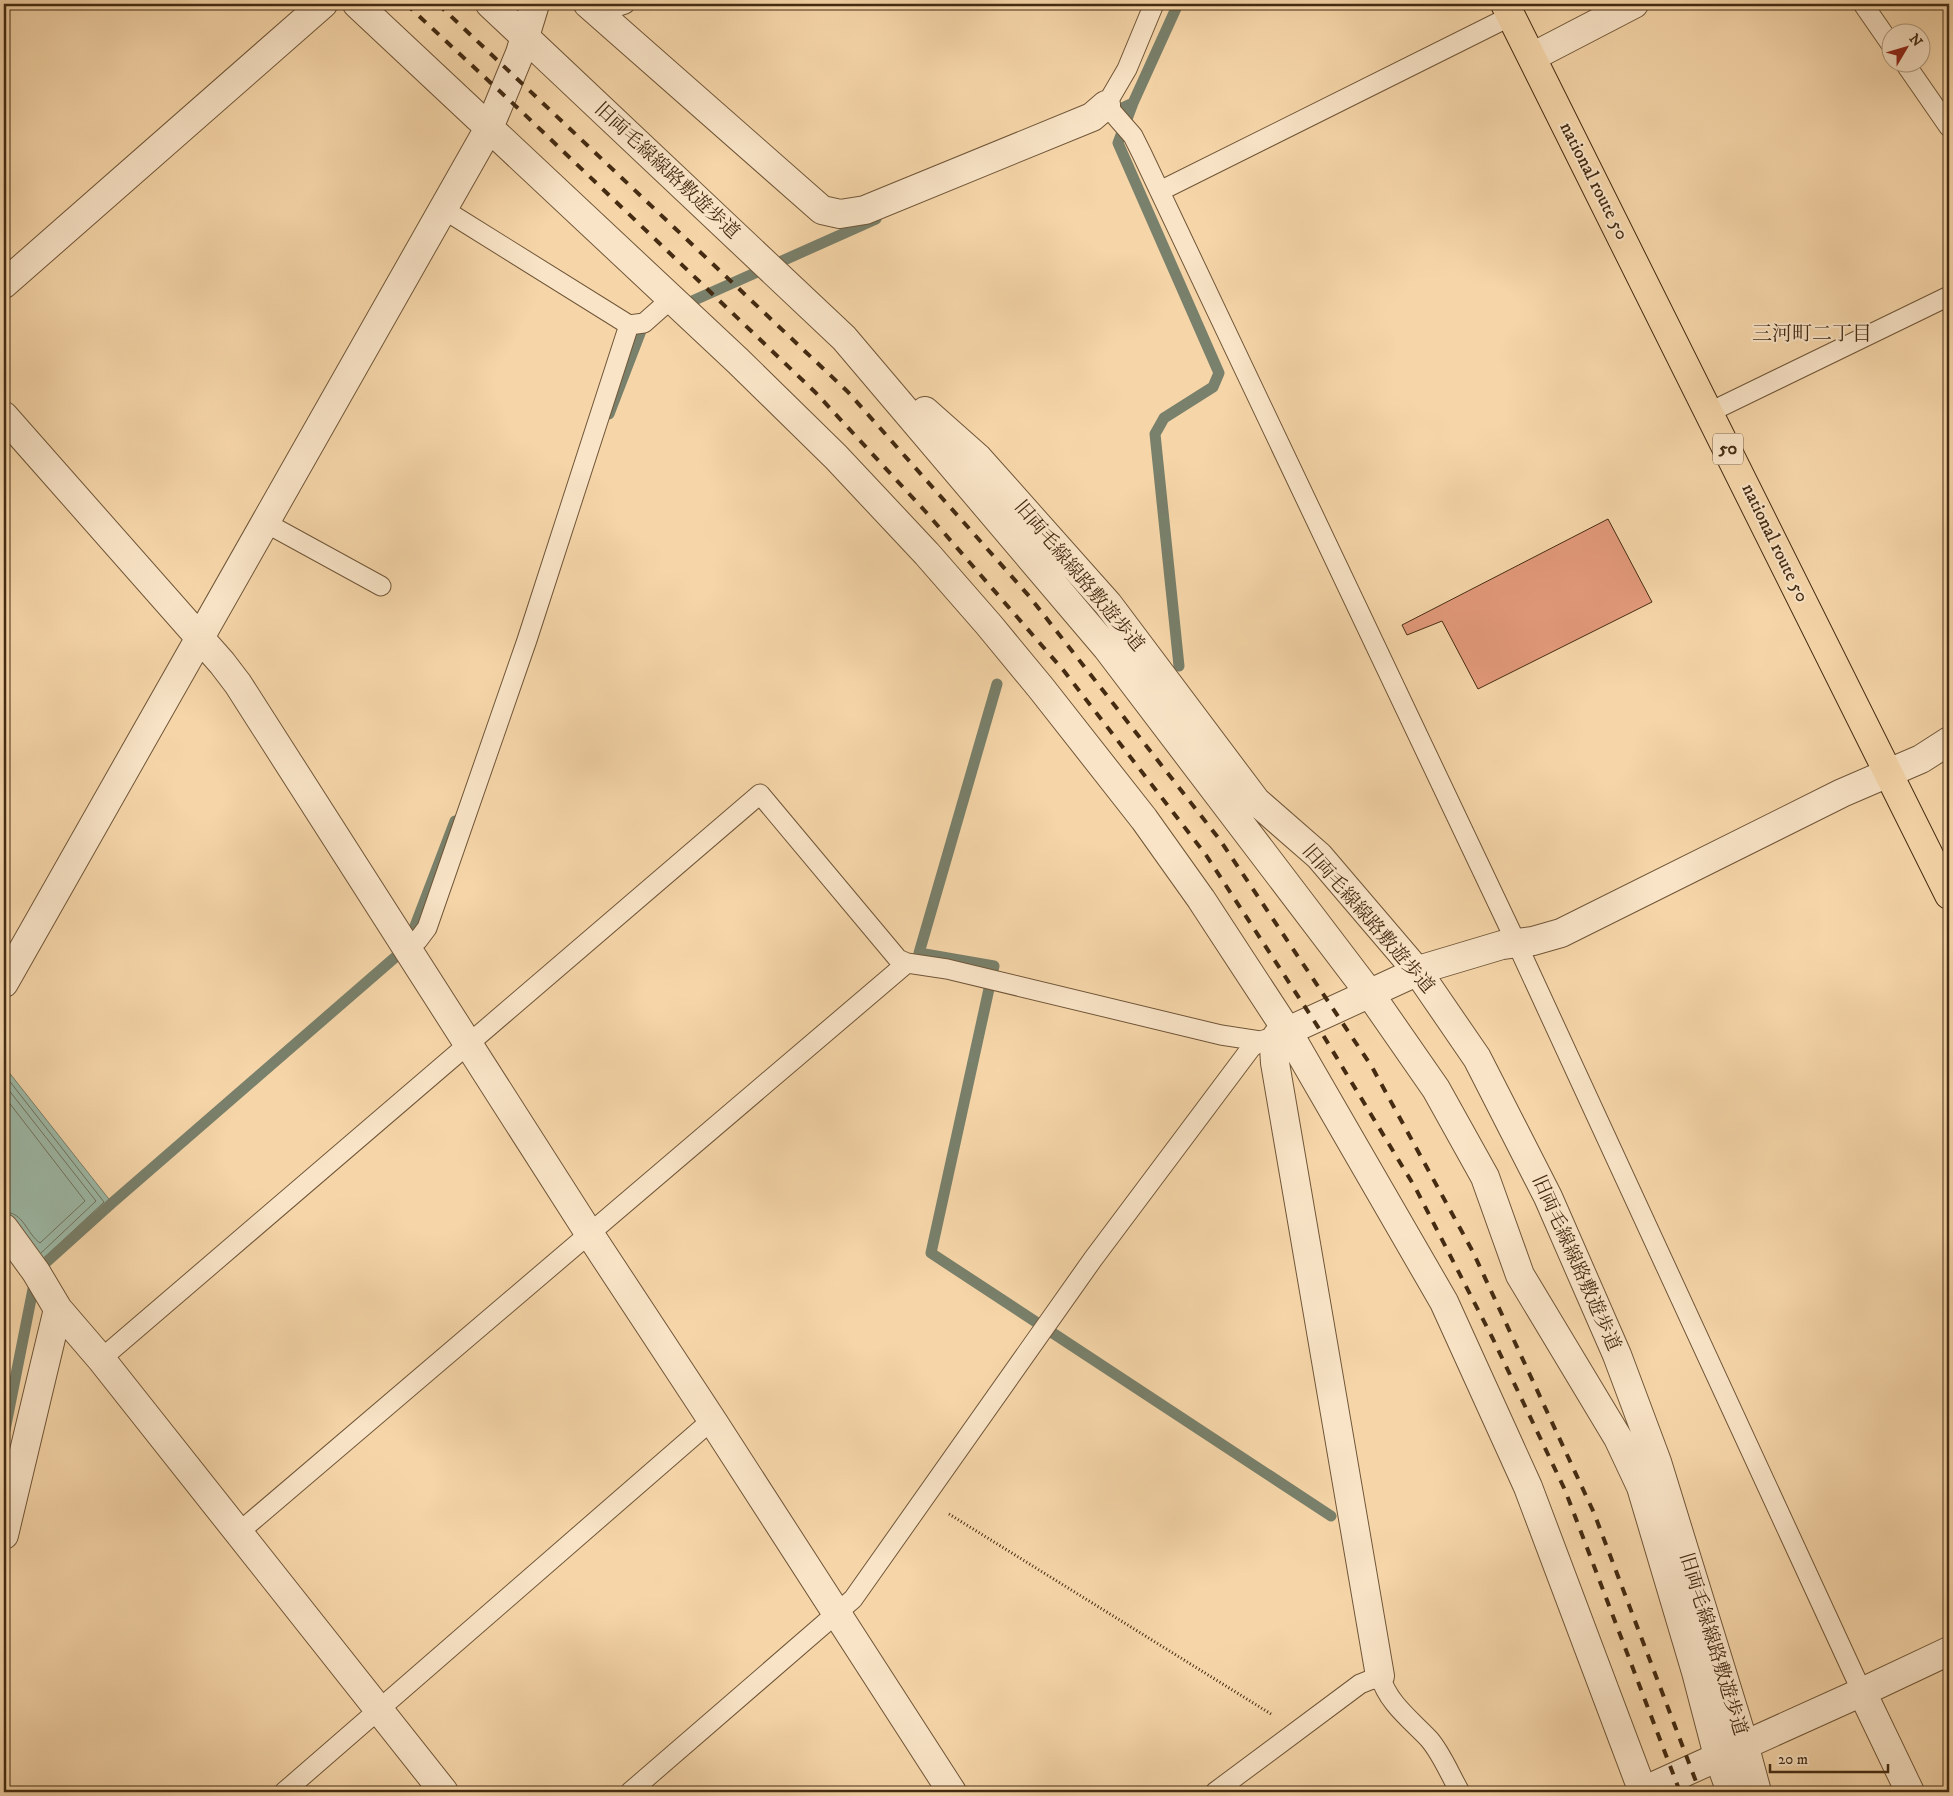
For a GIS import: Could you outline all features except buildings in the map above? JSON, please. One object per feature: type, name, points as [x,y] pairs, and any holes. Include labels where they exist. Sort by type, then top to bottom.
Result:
[{"type":"highway","name":"national route 50","points":[[1508,10],[1889,771],[1949,895]]},
{"type":"street","points":[[4,284],[323,4]]},
{"type":"street","points":[[358,4],[836,457],[989,625],[1144,819],[1206,907],[1275,1036],[1444,1302],[1528,1487],[1642,1792],[1949,1651]]},
{"type":"street","name":"旧両毛線線路敷遊歩道","points":[[490,4],[844,338],[978,458],[1108,604],[1256,801],[1319,856],[1418,972],[1477,1058],[1548,1197],[1617,1355],[1657,1462],[1757,1792]]},
{"type":"street","points":[[4,983],[489,128],[525,36],[535,4]]},
{"type":"street","points":[[1532,56],[1634,4]]},
{"type":"street","points":[[606,9],[822,210],[840,214],[864,210],[1083,121],[1092,117],[1106,105]]},
{"type":"street","name":"旧両毛線線路敷遊歩道","points":[[844,338],[1107,648],[1370,994],[1436,1089],[1485,1178],[1520,1275],[1618,1438],[1641,1487],[1696,1672],[1718,1756],[1731,1792]]},
{"type":"street","points":[[4,416],[200,638],[227,670],[254,707],[589,1233],[952,1792]]},
{"type":"street","points":[[1275,1036],[1418,972],[1502,945],[1517,944],[1561,933],[1889,771],[1921,759],[1949,742]]},
{"type":"street","points":[[1275,1036],[1275,1063],[1380,1676]]},
{"type":"street","points":[[4,1228],[36,1272],[58,1309],[101,1359],[444,1792]]},
{"type":"street","points":[[4,1535],[58,1309]]},
{"type":"street","points":[[1862,1692],[1910,1792]]},
{"type":"lane","points":[[1154,4],[1126,69],[1106,105],[1133,136],[1160,191],[1517,944],[1862,1692]]},
{"type":"lane","points":[[1863,4],[1880,29]]},
{"type":"lane","points":[[1160,191],[1508,10]]},
{"type":"lane","points":[[1911,72],[1949,127]]},
{"type":"lane","points":[[443,209],[629,325],[644,323],[671,299]]},
{"type":"lane","points":[[1710,412],[1949,296]]},
{"type":"lane","points":[[407,947],[418,940],[427,928],[527,640],[629,325]]},
{"type":"lane","points":[[266,523],[381,586]]},
{"type":"lane","points":[[101,1359],[470,1045],[760,794],[898,959],[907,964],[947,969],[1221,1036],[1275,1036]]},
{"type":"lane","points":[[238,1533],[907,964]]},
{"type":"lane","points":[[630,1792],[853,1599],[1093,1259],[1251,1048],[1275,1036]]},
{"type":"lane","points":[[284,1792],[712,1420]]},
{"type":"lane","points":[[1215,1792],[1360,1684],[1380,1676],[1384,1689],[1394,1703],[1430,1740],[1460,1792]]},
{"type":"path","points":[[924,1499],[1280,1720],[1295,1733]]},
{"type":"water","points":[[4,1066],[112,1203],[36,1272],[4,1228]]},
{"type":"waterway","points":[[1178,4],[1133,103],[1118,143],[1219,373],[1213,387],[1164,418],[1155,434],[1179,666]]},
{"type":"waterway","points":[[1107,115],[1133,103]]},
{"type":"waterway","points":[[681,306],[876,219]]},
{"type":"waterway","points":[[609,414],[644,323],[648,321]]},
{"type":"waterway","points":[[997,684],[919,953],[994,966],[931,1253],[1331,1516]]},
{"type":"waterway","points":[[42,1266],[407,947],[455,821]]},
{"type":"waterway","points":[[4,1435],[35,1279]]},
{"type":"railway","points":[[406,4],[521,111],[816,393],[925,511],[1064,671],[1206,855],[1320,1030],[1416,1189],[1493,1339],[1565,1490],[1680,1792]]},
{"type":"railway","points":[[438,4],[848,392],[1029,596],[1220,840],[1372,1067],[1473,1252],[1594,1513],[1700,1792]]},
{"type":"district","name":"三河町二丁目","points":[[1812,334]]}]
